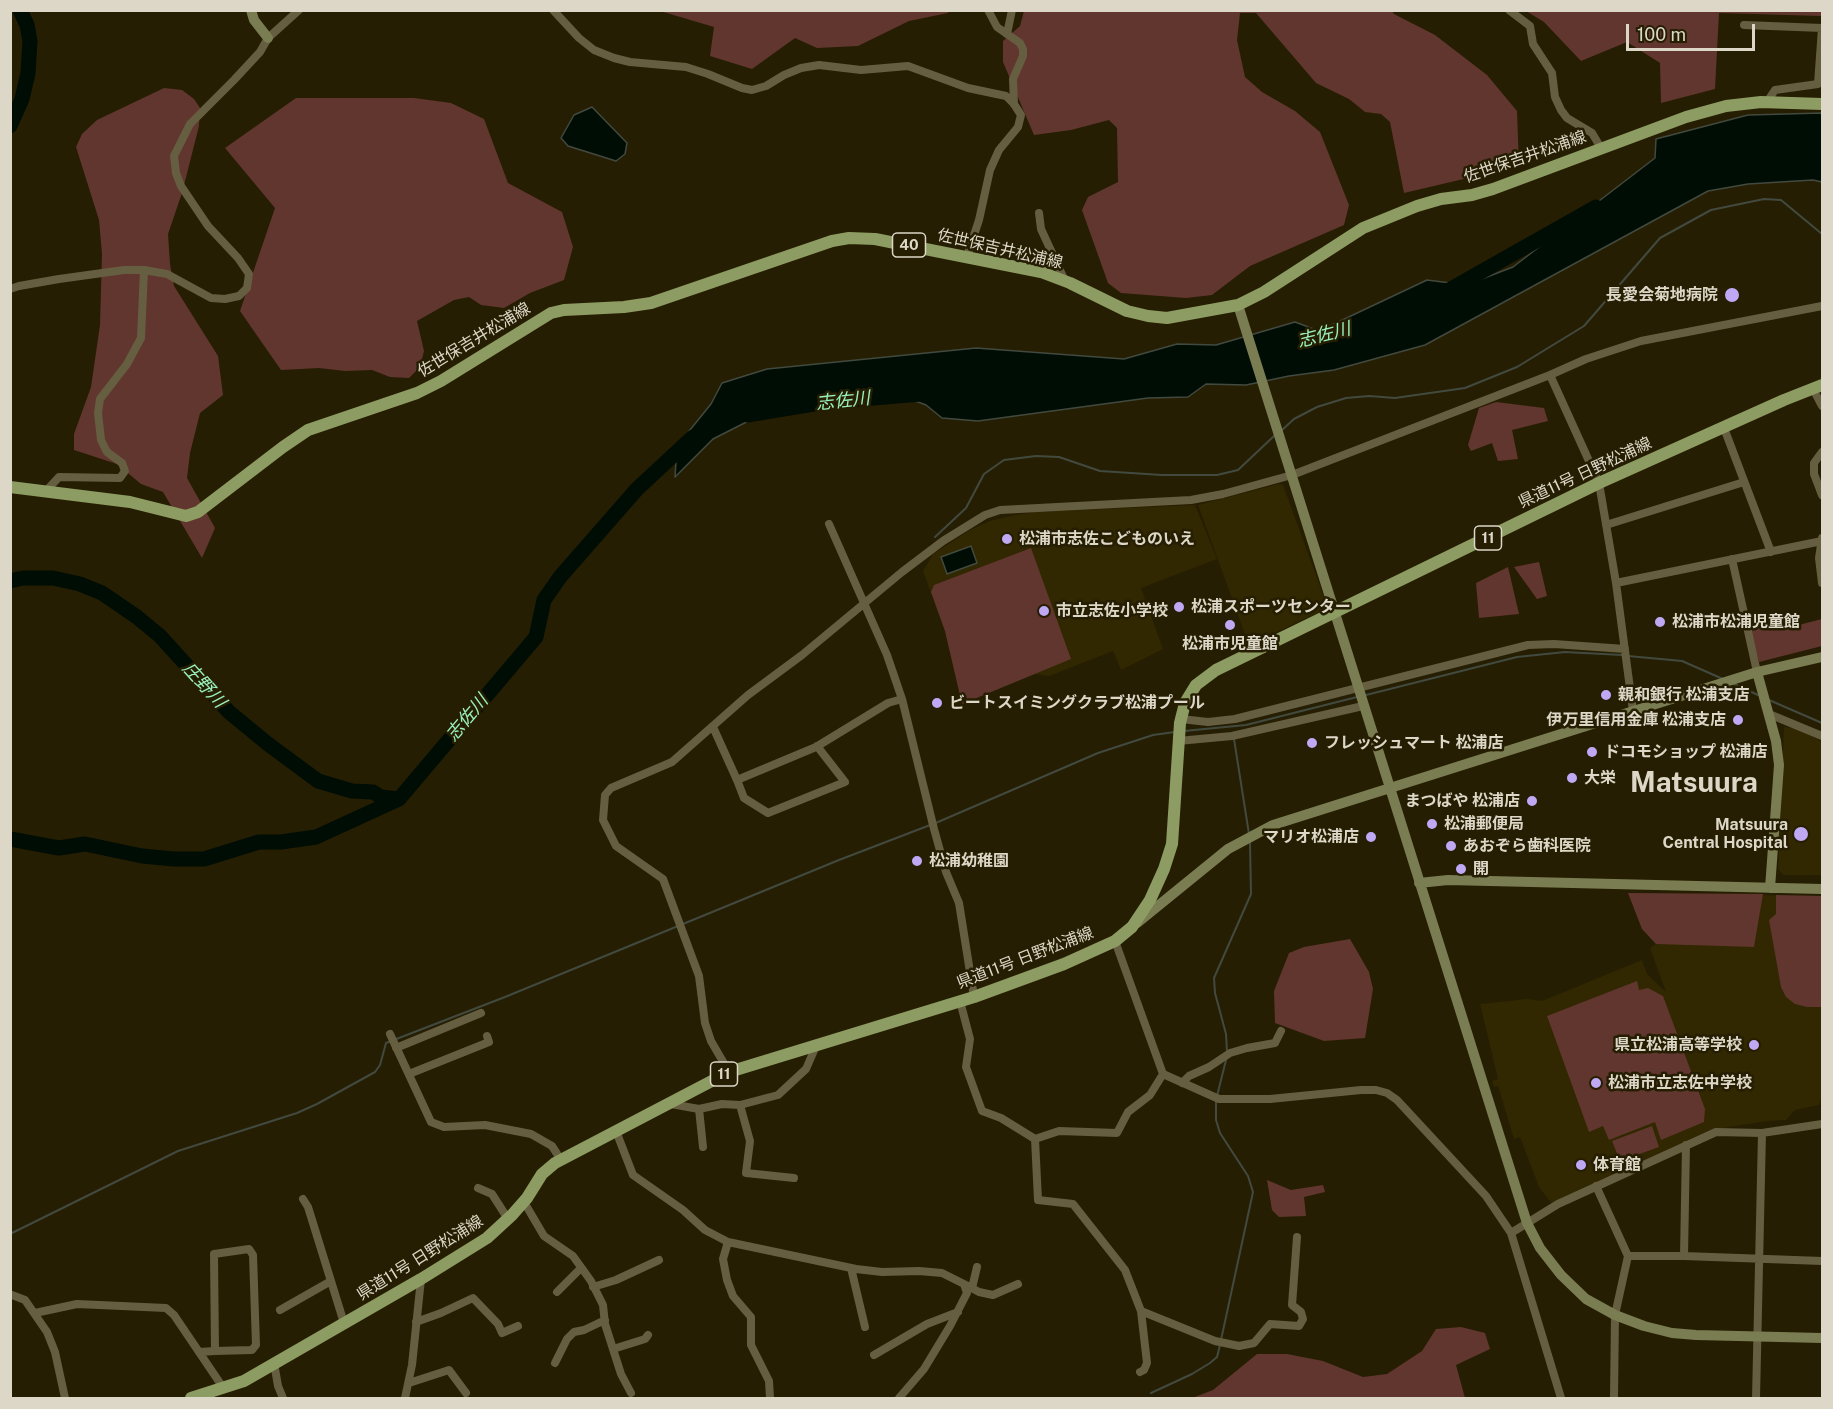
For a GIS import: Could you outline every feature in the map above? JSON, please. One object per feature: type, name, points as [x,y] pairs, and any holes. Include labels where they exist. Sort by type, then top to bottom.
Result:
[{"type":"main road","name":"佐世保吉井松浦線","points":[[10,487],[130,502],[186,516],[198,512],[308,430],[388,404],[441,381],[550,313],[651,303],[832,240],[875,239],[1041,272],[1127,311],[1148,316],[1167,318],[1238,305],[1264,292],[1363,228],[1441,199],[1472,195],[1493,189],[1686,117],[1726,106],[1767,102],[1822,104]]},
{"type":"main road","name":"県道11号 日野松浦線","points":[[191,1398],[244,1381],[421,1279],[487,1238],[524,1202],[542,1174],[561,1160],[729,1072],[974,997],[1064,964],[1115,940],[1132,927],[1150,900],[1172,844],[1180,721],[1185,703],[1196,685],[1216,670],[1599,483],[1818,387]]},
{"type":"street","points":[[251,10],[254,20],[268,38]]},
{"type":"street","points":[[10,289],[124,270],[144,270],[167,274],[211,298],[225,299],[240,296],[247,288],[249,274],[238,258],[208,226],[181,186],[176,173],[174,156],[190,124],[260,52],[268,38],[299,10]]},
{"type":"street","points":[[553,10],[579,38],[594,50],[630,62],[686,67],[752,90],[766,86],[801,68],[819,65],[861,70],[908,66],[968,88],[1006,96],[1021,115],[1018,128],[999,150],[990,170],[979,220],[967,256]]},
{"type":"street","points":[[988,10],[997,27],[1020,43],[1023,49],[1023,56],[1013,78],[1014,104]]},
{"type":"street","points":[[1008,34],[1012,10]]},
{"type":"street","points":[[1509,10],[1530,26],[1533,44],[1552,73],[1555,97],[1561,110],[1567,118],[1592,133],[1601,148]]},
{"type":"street","points":[[1744,25],[1822,28],[1818,84],[1775,90],[1767,102]]},
{"type":"street","points":[[1039,213],[1041,229],[1065,281]]},
{"type":"street","points":[[46,491],[59,477],[120,478],[125,471],[122,463],[107,452],[101,440],[98,413],[100,399],[127,364],[141,338],[144,270]]},
{"type":"street","points":[[1238,305],[1527,1223],[1540,1248],[1561,1275],[1586,1299],[1615,1315],[1644,1326],[1672,1333],[1696,1335],[1822,1338]]},
{"type":"street","points":[[729,1072],[711,1041],[705,1023],[699,976],[663,879],[616,846],[603,820],[606,795],[611,788],[672,762],[748,695],[802,655],[943,541],[985,515],[1000,510],[1191,500],[1223,494],[1292,475],[1586,359],[1641,341],[1822,306]]},
{"type":"street","points":[[1550,375],[1599,483],[1616,583],[1633,711]]},
{"type":"street","points":[[1818,387],[1822,406]]},
{"type":"street","points":[[1724,428],[1771,552]]},
{"type":"street","points":[[1822,452],[1814,463],[1814,474],[1822,495]]},
{"type":"street","points":[[1606,525],[1744,482]]},
{"type":"street","points":[[828,524],[887,655],[902,699],[934,829],[946,872],[958,903],[974,997]]},
{"type":"street","points":[[1616,583],[1822,540],[1819,558],[1822,583]]},
{"type":"street","points":[[1732,560],[1757,672],[1776,741],[1779,765],[1770,888]]},
{"type":"street","points":[[1178,741],[1234,735],[1528,645],[1625,646]]},
{"type":"street","points":[[1132,927],[1228,849],[1273,825],[1757,672],[1822,657]]},
{"type":"street","points":[[1180,721],[1223,721],[1360,697]]},
{"type":"street","points":[[737,780],[817,746],[888,704],[902,699]]},
{"type":"street","points":[[1768,714],[1822,736]]},
{"type":"street","points":[[713,727],[744,798],[768,813],[845,782],[817,746]]},
{"type":"street","points":[[1419,883],[1448,880],[1822,889]]},
{"type":"street","points":[[1115,940],[1163,1074],[1215,1098],[1270,1099],[1376,1090],[1387,1093],[1397,1100],[1486,1196],[1511,1233],[1561,1398]]},
{"type":"street","points":[[960,1001],[970,1039],[966,1068],[982,1111],[1001,1118],[1035,1139]]},
{"type":"street","points":[[396,1046],[481,1013]]},
{"type":"street","points":[[1182,1083],[1189,1076],[1227,1055],[1247,1048],[1275,1043],[1281,1031]]},
{"type":"street","points":[[390,1034],[431,1122],[444,1127],[484,1125],[531,1134],[552,1146],[561,1160]]},
{"type":"street","points":[[409,1074],[489,1042],[487,1036]]},
{"type":"street","points":[[669,1103],[699,1109],[722,1104],[740,1105],[778,1095],[806,1069],[816,1046]]},
{"type":"street","points":[[1035,1139],[1059,1131],[1117,1133],[1128,1112],[1150,1095],[1163,1074]]},
{"type":"street","points":[[740,1105],[750,1141],[746,1173],[794,1178]]},
{"type":"street","points":[[699,1109],[703,1147]]},
{"type":"street","points":[[1511,1233],[1558,1204],[1716,1132],[1762,1133],[1822,1124]]},
{"type":"street","points":[[616,1131],[633,1175],[683,1210],[705,1230],[728,1242],[851,1268],[882,1272],[942,1273],[979,1292],[993,1295],[1018,1284]]},
{"type":"street","points":[[1756,1398],[1762,1133]]},
{"type":"street","points":[[1035,1139],[1038,1200],[1073,1204],[1125,1270],[1141,1311],[1147,1363],[1144,1370],[1140,1372]]},
{"type":"street","points":[[1684,1256],[1686,1145]]},
{"type":"street","points":[[1596,1186],[1628,1256],[1615,1315],[1614,1398]]},
{"type":"street","points":[[478,1188],[492,1194],[508,1219]]},
{"type":"street","points":[[303,1199],[308,1207],[344,1323]]},
{"type":"street","points":[[524,1202],[544,1236],[573,1256],[593,1287],[603,1305],[613,1349],[621,1374],[631,1393]]},
{"type":"street","points":[[1141,1311],[1215,1341],[1239,1346],[1254,1343],[1270,1324],[1299,1326],[1303,1319],[1301,1312],[1292,1305],[1297,1237]]},
{"type":"street","points":[[728,1242],[723,1259],[727,1280],[733,1296],[751,1317],[751,1346],[770,1381],[770,1398]]},
{"type":"street","points":[[199,1352],[215,1352],[252,1350],[256,1345],[253,1255],[249,1249],[214,1254],[215,1352]]},
{"type":"street","points":[[1628,1256],[1822,1261]]},
{"type":"street","points":[[593,1287],[616,1280],[659,1260]]},
{"type":"street","points":[[972,1288],[977,1267]]},
{"type":"street","points":[[557,1292],[581,1268]]},
{"type":"street","points":[[851,1268],[865,1327]]},
{"type":"street","points":[[405,1398],[409,1383],[421,1279]]},
{"type":"street","points":[[280,1310],[331,1281]]},
{"type":"street","points":[[899,1398],[924,1369],[958,1312],[967,1293],[964,1284]]},
{"type":"street","points":[[12,1295],[25,1300],[47,1332],[55,1352],[65,1398]]},
{"type":"street","points":[[416,1322],[473,1298],[498,1324],[502,1333],[518,1326]]},
{"type":"street","points":[[35,1313],[77,1304],[166,1308],[174,1315],[224,1389]]},
{"type":"street","points":[[874,1355],[927,1324],[958,1312]]},
{"type":"street","points":[[555,1363],[567,1339],[574,1332],[605,1320]]},
{"type":"street","points":[[613,1349],[645,1339],[648,1335]]},
{"type":"street","points":[[274,1363],[278,1386],[283,1398]]},
{"type":"street","points":[[409,1383],[449,1370],[466,1393]]},
{"type":"shaded area","points":[[949,10],[948,13],[909,21],[858,46],[817,48],[795,38],[752,69],[710,56],[714,27],[660,11]]},
{"type":"shaded area","points":[[1822,10],[1822,16],[1719,13],[1715,89],[1661,103],[1660,63],[1627,42],[1581,61],[1544,22],[1526,11]]},
{"type":"shaded area","points":[[1024,11],[1392,11],[1435,35],[1487,75],[1517,111],[1519,166],[1404,193],[1390,122],[1381,114],[1365,112],[1349,99],[1316,83],[1256,13],[1240,13],[1237,40],[1245,77],[1262,92],[1295,111],[1320,132],[1349,205],[1344,225],[1250,266],[1212,295],[1186,298],[1121,293],[1108,283],[1082,210],[1088,197],[1118,182],[1117,128],[1109,120],[1071,130],[1034,135],[1003,62],[1003,41],[1020,26]]},
{"type":"shaded area","points":[[164,88],[182,90],[194,99],[200,108],[199,126],[182,193],[168,234],[174,286],[218,356],[223,395],[200,413],[190,453],[187,478],[215,528],[202,558],[163,492],[141,484],[117,464],[74,450],[74,434],[91,387],[100,325],[102,254],[99,220],[76,147],[82,134],[97,120]]},
{"type":"shaded area","points":[[296,98],[414,98],[451,103],[484,119],[508,183],[562,212],[573,247],[564,280],[530,293],[504,308],[481,305],[469,297],[454,300],[417,321],[424,351],[420,367],[409,378],[390,377],[372,370],[345,371],[319,368],[281,370],[240,311],[275,208],[225,148]]},
{"type":"shaded area","points":[[1496,402],[1544,408],[1548,421],[1512,430],[1518,459],[1498,461],[1492,443],[1471,451],[1468,445],[1479,408]]},
{"type":"shaded area","points":[[1279,484],[1283,485],[1328,608],[1249,645],[1198,505]]},
{"type":"shaded area","name":"市立志佐小学校","points":[[1195,505],[1217,559],[1141,588],[1163,649],[1121,670],[1113,651],[1049,676],[1035,674],[962,704],[945,631],[923,571],[933,554],[970,530],[990,521],[1011,516],[1034,512]]},
{"type":"shaded area","points":[[1031,548],[1071,659],[962,704],[945,631],[931,592],[934,585]]},
{"type":"shaded area","points":[[1539,562],[1547,596],[1537,599],[1514,567]]},
{"type":"shaded area","points":[[1508,567],[1519,614],[1479,618],[1476,583]]},
{"type":"shaded area","points":[[1793,618],[1795,626],[1822,619],[1822,646],[1759,662],[1750,628]]},
{"type":"shaded area","name":"Matsuura Central Hospital","points":[[1784,727],[1797,728],[1822,742],[1822,875],[1783,875],[1778,869]]},
{"type":"shaded area","points":[[1628,893],[1822,896],[1822,1096],[1819,1105],[1795,1110],[1786,1120],[1710,1130],[1551,1203],[1539,1187],[1520,1137],[1514,1139],[1498,1086],[1494,1087],[1492,1081],[1498,1079],[1480,1004],[1527,999],[1542,1001],[1642,960],[1647,974],[1666,992],[1650,948],[1656,944],[1642,929]]},
{"type":"shaded area","points":[[1628,893],[1763,894],[1754,947],[1656,944],[1642,929]]},
{"type":"shaded area","points":[[1776,895],[1822,896],[1822,1007],[1795,1004],[1786,997],[1781,987],[1769,920],[1776,914]]},
{"type":"shaded area","points":[[1350,939],[1369,972],[1373,989],[1365,1038],[1324,1041],[1275,1023],[1274,991],[1289,953],[1304,947]]},
{"type":"shaded area","points":[[1637,981],[1639,990],[1648,988],[1663,996],[1705,1109],[1704,1122],[1661,1140],[1655,1122],[1609,1140],[1603,1126],[1589,1132],[1547,1016]]},
{"type":"shaded area","points":[[1652,1126],[1659,1147],[1620,1161],[1612,1141]]},
{"type":"shaded area","points":[[1267,1180],[1291,1190],[1323,1185],[1325,1192],[1304,1197],[1306,1216],[1279,1217],[1272,1210]]},
{"type":"shaded area","points":[[1461,1327],[1485,1333],[1490,1349],[1456,1365],[1465,1398],[1192,1398],[1213,1390],[1257,1354],[1287,1354],[1323,1361],[1363,1377],[1387,1374],[1422,1351],[1436,1329]]},
{"type":"water","points":[[592,107],[627,143],[625,154],[616,161],[568,146],[561,138],[574,115]]},
{"type":"water","points":[[1822,113],[1822,182],[1813,180],[1748,184],[1708,191],[1425,345],[1334,370],[1246,385],[1206,384],[1188,397],[1148,398],[978,421],[942,418],[926,405],[889,391],[846,394],[776,407],[713,439],[675,477],[677,446],[711,404],[722,383],[767,369],[976,348],[1124,359],[1177,344],[1216,345],[1295,322],[1319,331],[1427,280],[1466,285],[1513,267],[1655,158],[1656,139],[1748,115]]},
{"type":"water","points":[[971,546],[977,563],[947,574],[941,557]]},
{"type":"waterway","name":"庄野川","points":[[10,126],[22,99],[28,73],[30,41],[27,25],[20,10]]},
{"type":"waterway","points":[[1281,431],[1294,419],[1317,407],[1346,398],[1369,396],[1395,398],[1465,388],[1517,367],[1584,326],[1660,238],[1711,210],[1764,199],[1781,200],[1822,234]]},
{"type":"waterway","name":"志佐川","points":[[1442,294],[1596,207]]},
{"type":"waterway","name":"志佐川","points":[[747,415],[826,402],[920,394]]},
{"type":"waterway","points":[[935,537],[966,508],[984,474],[1004,460],[1036,456],[1059,457],[1100,471],[1162,475],[1217,475],[1238,470],[1274,436]]},
{"type":"waterway","name":"志佐川","points":[[10,839],[59,848],[85,844],[142,856],[204,859],[259,842],[281,842],[316,837],[399,799],[536,637],[544,600],[560,577],[637,489],[693,437]]},
{"type":"waterway","name":"庄野川","points":[[10,581],[23,578],[53,578],[80,584],[102,593],[160,636],[229,712],[318,781],[352,791],[373,792],[381,797],[399,799]]},
{"type":"waterway","points":[[1366,695],[1517,657],[1565,652],[1622,655]]},
{"type":"waterway","points":[[1628,656],[1682,661],[1723,679]]},
{"type":"waterway","points":[[1734,684],[1758,695]]},
{"type":"waterway","points":[[1184,731],[1246,725],[1357,697]]},
{"type":"waterway","points":[[1769,700],[1822,723]]},
{"type":"waterway","points":[[10,1234],[178,1151],[297,1113],[317,1104],[375,1072],[380,1065],[386,1043],[938,822],[1098,753],[1153,735],[1175,732]]},
{"type":"waterway","points":[[1234,739],[1249,834]]},
{"type":"waterway","points":[[1227,1052],[1226,1034],[1215,993],[1214,978],[1251,894],[1250,843]]},
{"type":"waterway","points":[[1217,1096],[1226,1060]]},
{"type":"waterway","points":[[1216,1101],[1216,1120],[1220,1133],[1248,1176],[1253,1192],[1221,1340]]},
{"type":"waterway","points":[[1151,1393],[1210,1363],[1217,1357],[1220,1345]]},
{"type":"place","name":"長愛会菊地病院","points":[[1732,295]]},
{"type":"place","name":"松浦市志佐こどものいえ","points":[[1007,539]]},
{"type":"place","name":"松浦スポーツセンター","points":[[1179,607]]},
{"type":"place","name":"市立志佐小学校","points":[[1044,611]]},
{"type":"place","name":"松浦市松浦児童館","points":[[1660,622]]},
{"type":"place","name":"松浦市児童館","points":[[1230,625]]},
{"type":"place","name":"親和銀行 松浦支店","points":[[1606,695]]},
{"type":"place","name":"ビートスイミングクラブ松浦プール","points":[[937,703]]},
{"type":"place","name":"伊万里信用金庫 松浦支店","points":[[1738,720]]},
{"type":"place","name":"フレッシュマート 松浦店","points":[[1312,743]]},
{"type":"place","name":"ドコモショップ 松浦店","points":[[1592,752]]},
{"type":"place","name":"大栄","points":[[1572,778]]},
{"type":"place","name":"まつばや 松浦店","points":[[1532,801]]},
{"type":"place","name":"松浦郵便局","points":[[1432,824]]},
{"type":"place","name":"Matsuura Central Hospital","points":[[1801,834]]},
{"type":"place","name":"マリオ松浦店","points":[[1371,837]]},
{"type":"place","name":"あおぞら歯科医院","points":[[1451,846]]},
{"type":"place","name":"松浦幼稚園","points":[[917,861]]},
{"type":"place","name":"開","points":[[1461,869]]},
{"type":"place","name":"県立松浦高等学校","points":[[1754,1045]]},
{"type":"place","name":"松浦市立志佐中学校","points":[[1596,1083]]},
{"type":"place","name":"体育館","points":[[1581,1165]]},
{"type":"district","name":"Matsuura","points":[[1694,783]]}]
